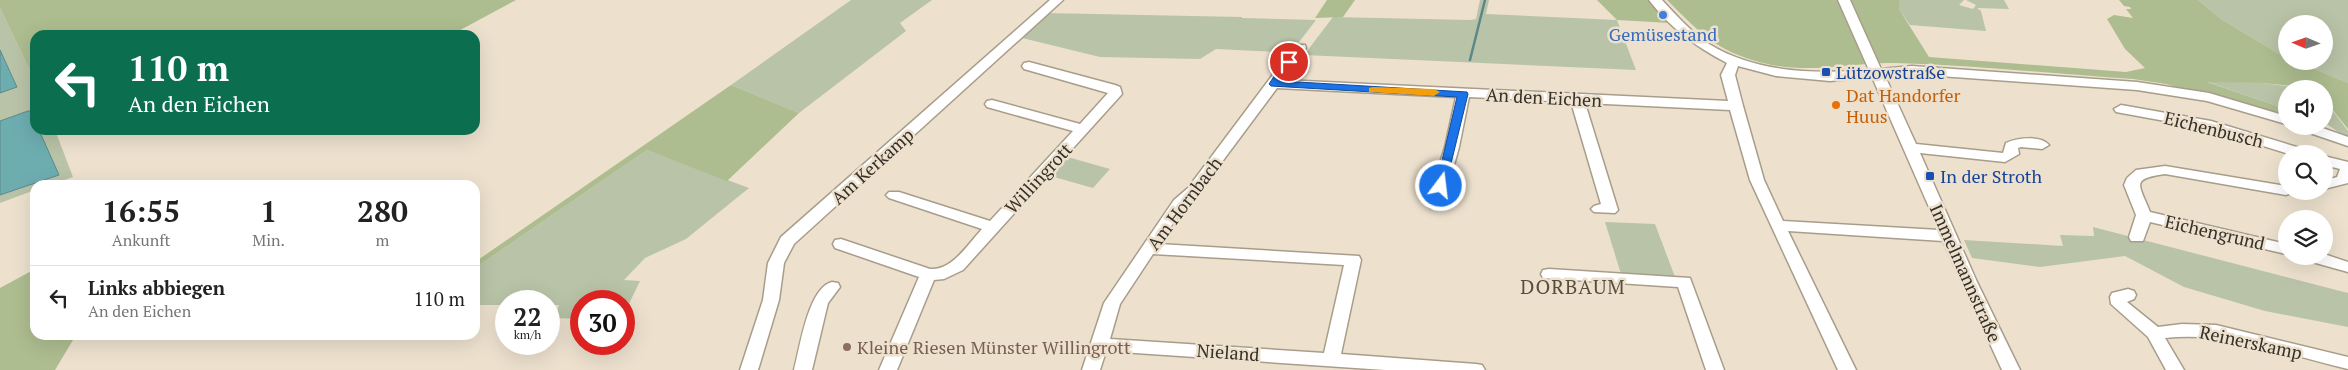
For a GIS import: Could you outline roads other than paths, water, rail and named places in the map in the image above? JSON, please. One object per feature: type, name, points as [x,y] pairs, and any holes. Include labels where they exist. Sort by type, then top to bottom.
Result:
[{"type":"street","name":"Am Kerkamp","points":[[749,370],[771,300],[776,263],[788,241],[1057,0]]},
{"type":"street","points":[[1655,0],[1693,38],[1706,47],[1734,61],[1776,72],[1805,76],[1830,76],[1877,72],[1927,71],[2166,89],[2232,103],[2278,117]]},
{"type":"street","name":"Immelmannstraße","points":[[1844,0],[1991,332],[2011,370]]},
{"type":"street","name":"Am Hornbach","points":[[1091,370],[1112,303],[1179,204],[1192,191],[1300,48]]},
{"type":"street","points":[[1734,61],[1728,75],[1753,170],[1847,370]]},
{"type":"street","name":"Willingrott","points":[[928,274],[938,275],[957,266],[1115,94],[1115,90],[1029,66]]},
{"type":"street","name":"An den Eichen","points":[[1274,84],[1736,106]]},
{"type":"street","points":[[1435,205],[1452,148],[1463,94]]},
{"type":"street","points":[[1577,99],[1610,210],[1599,209]]},
{"type":"street","name":"Willingrott","points":[[992,104],[1083,129]]},
{"type":"street","name":"Eichenbusch","points":[[2121,109],[2210,125],[2278,146]]},
{"type":"street","points":[[2328,135],[2348,142]]},
{"type":"street","points":[[1911,148],[2006,158],[2012,154],[2011,146],[2019,142],[2042,145]]},
{"type":"street","points":[[2333,166],[2347,175]]},
{"type":"street","name":"Eichengrund","points":[[2137,237],[2144,215],[2132,185],[2134,178],[2141,173],[2151,170],[2184,173],[2278,189]]},
{"type":"street","points":[[2333,181],[2347,175]]},
{"type":"street","name":"Willingrott","points":[[894,196],[993,227]]},
{"type":"street","name":"Eichengrund","points":[[2144,215],[2183,226],[2278,247]]},
{"type":"street","points":[[1778,226],[1949,236]]},
{"type":"street","points":[[841,244],[928,274],[888,370]]},
{"type":"street","points":[[1149,249],[1353,260],[1331,359]]},
{"type":"street","points":[[2333,263],[2348,267]]},
{"type":"street","points":[[1549,274],[1684,282],[1715,370]]},
{"type":"street","points":[[803,370],[820,302],[832,287]]},
{"type":"street","points":[[2128,295],[2118,297],[2119,304],[2154,333],[2175,370]]},
{"type":"street","name":"Reinerskamp","points":[[2154,333],[2182,330],[2216,332],[2348,363]]},
{"type":"street","name":"Nieland","points":[[1100,344],[1476,370]]},
{"type":"water","points":[[0,50],[17,87],[0,93]]},
{"type":"water","points":[[30,111],[30,135],[41,135],[59,175],[44,180],[30,180],[30,185],[0,195],[0,121]]},
{"type":"waterway","points":[[1470,60],[1485,0]]},
{"type":"place","name":"Gemüsestand","points":[[1663,15]]},
{"type":"place","name":"Lützowstraße","points":[[1826,72]]},
{"type":"place","name":"Dat Handorfer Huus","points":[[1836,105]]},
{"type":"place","name":"In der Stroth","points":[[1930,176]]},
{"type":"place","name":"Kleine Riesen Münster Willingrott","points":[[847,347]]},
{"type":"district","name":"DORBAUM","points":[[1573,286]]}]
